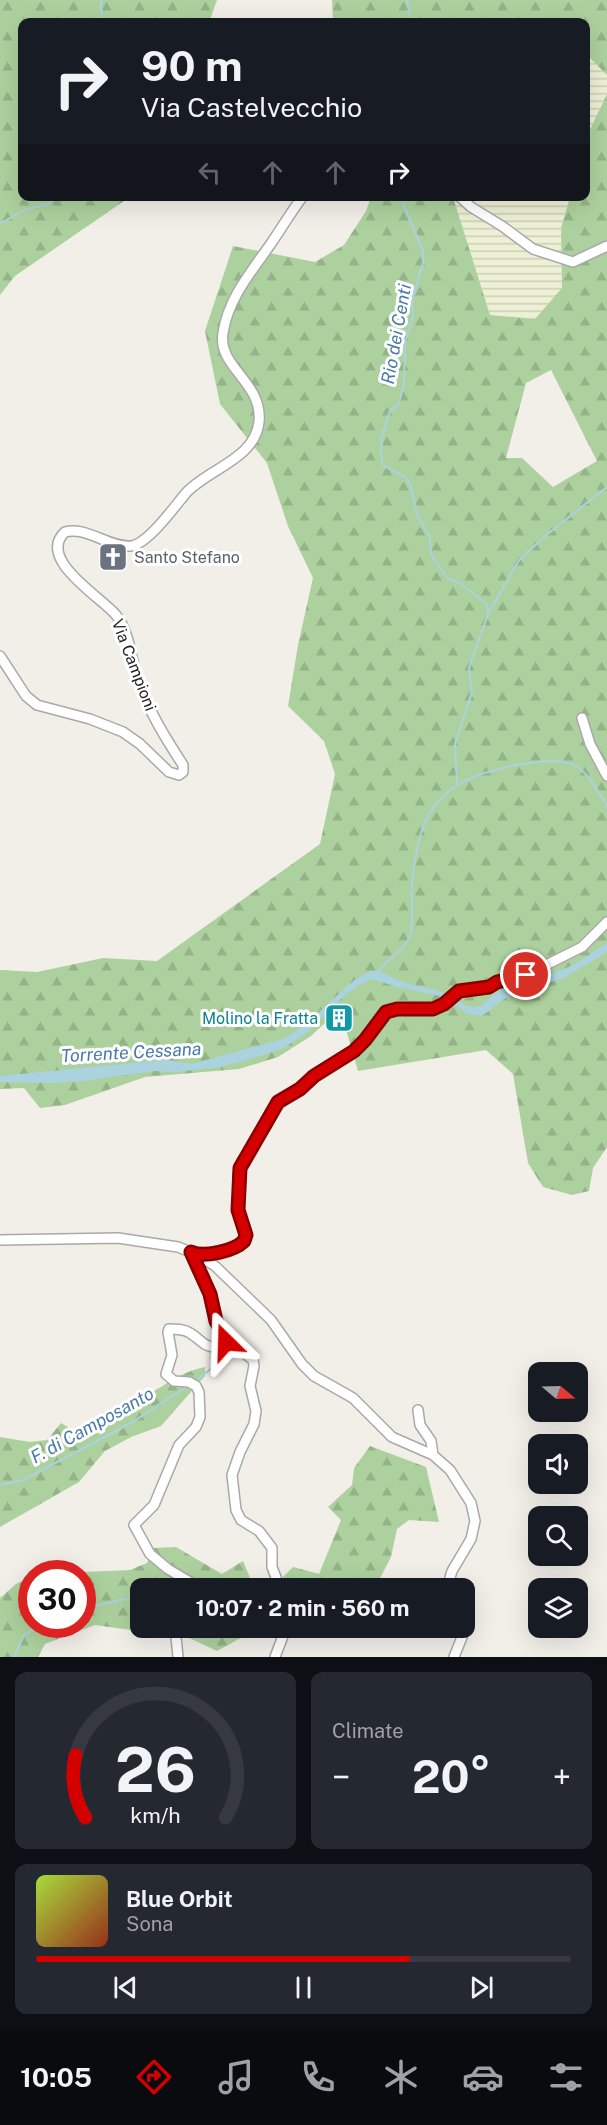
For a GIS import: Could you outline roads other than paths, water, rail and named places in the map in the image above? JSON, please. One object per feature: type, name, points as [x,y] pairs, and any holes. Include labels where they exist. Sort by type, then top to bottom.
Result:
[{"type":"street","name":"Via Campioni","points":[[0,656],[26,696],[37,705],[115,728],[140,744],[174,775],[183,772],[183,765],[154,717],[143,693],[122,624],[113,611],[77,579],[59,559],[57,541],[65,532],[75,531],[131,546],[137,543],[160,524],[189,490],[232,460],[254,439],[258,430],[259,409],[246,381],[227,356],[222,345],[223,334],[236,296],[300,201]]},
{"type":"street","points":[[464,201],[543,253],[573,262],[607,246]]},
{"type":"street","points":[[582,718],[590,744],[607,776]]},
{"type":"street","points":[[195,1254],[233,1248],[244,1241],[246,1235],[238,1210],[240,1168],[278,1102],[354,1051],[386,1012],[404,1008],[426,1010],[444,1004],[459,991],[489,987],[497,982],[526,975],[582,947],[607,922]]},
{"type":"street","points":[[0,1240],[118,1238],[178,1247],[195,1254],[228,1277],[271,1320],[302,1364],[314,1376],[353,1398],[392,1437],[433,1455],[450,1470],[466,1493],[474,1511],[475,1521],[471,1539],[450,1578]]},
{"type":"street","points":[[195,1254],[210,1294],[216,1321],[226,1339],[253,1360],[250,1386],[256,1411],[254,1424],[232,1476],[236,1510],[241,1520],[259,1531],[272,1548],[272,1568],[276,1578]]},
{"type":"street","points":[[183,1578],[150,1554],[134,1525],[154,1505],[179,1445],[196,1427],[200,1417],[199,1392],[196,1386],[189,1382],[174,1381],[166,1374],[172,1355],[168,1332],[170,1329],[188,1331],[201,1343],[213,1347],[221,1346],[226,1339]]},
{"type":"street","points":[[418,1410],[420,1425],[431,1440],[433,1455]]},
{"type":"street","points":[[176,1638],[178,1657]]},
{"type":"street","points":[[275,1657],[282,1638]]},
{"type":"street","points":[[454,1657],[462,1638]]},
{"type":"water","points":[[607,943],[607,952],[564,978],[504,999],[482,1016],[468,1014],[445,997],[397,987],[373,979],[357,986],[344,996],[308,1032],[282,1049],[250,1059],[220,1067],[176,1072],[154,1071],[83,1081],[0,1082],[0,1076],[165,1060],[192,1064],[279,1040],[304,1025],[354,981],[374,971],[405,983],[439,991],[468,1006],[478,1007],[506,988],[570,967]]},
{"type":"waterway","points":[[101,0],[102,18]]},
{"type":"waterway","name":"Rio dei Centi","points":[[407,0],[410,18]]},
{"type":"waterway","points":[[0,224],[24,210],[48,204],[49,201]]},
{"type":"waterway","name":"Rio dei Centi","points":[[402,201],[423,251],[423,263],[412,300],[413,316],[405,343],[404,384],[399,403],[390,411],[382,436],[383,465],[405,477],[410,484],[418,517],[430,537],[431,554],[448,579],[460,583],[487,604],[488,614],[469,668],[472,692],[455,744],[457,783]]},
{"type":"waterway","points":[[488,614],[519,560],[607,487]]},
{"type":"waterway","name":"Rio dei Centi","points":[[378,973],[405,945],[411,932],[412,886],[415,857],[421,833],[430,813],[457,785],[500,769],[529,763],[558,761],[569,763],[585,773],[607,806]]},
{"type":"waterway","name":"F. di Camposanto","points":[[194,1382],[212,1368],[225,1364]]},
{"type":"waterway","name":"F. di Camposanto","points":[[0,1485],[23,1480],[131,1423],[189,1385]]},
{"type":"waterway","points":[[96,1606],[122,1599],[130,1599]]},
{"type":"waterway","points":[[14,1657],[23,1638]]},
{"type":"place","name":"Santo Stefano","points":[[113,557]]},
{"type":"place","name":"Molino la Fratta","points":[[339,1018]]},
{"type":"water label","name":"Torrente Cessana","points":[[131,1052]]}]
